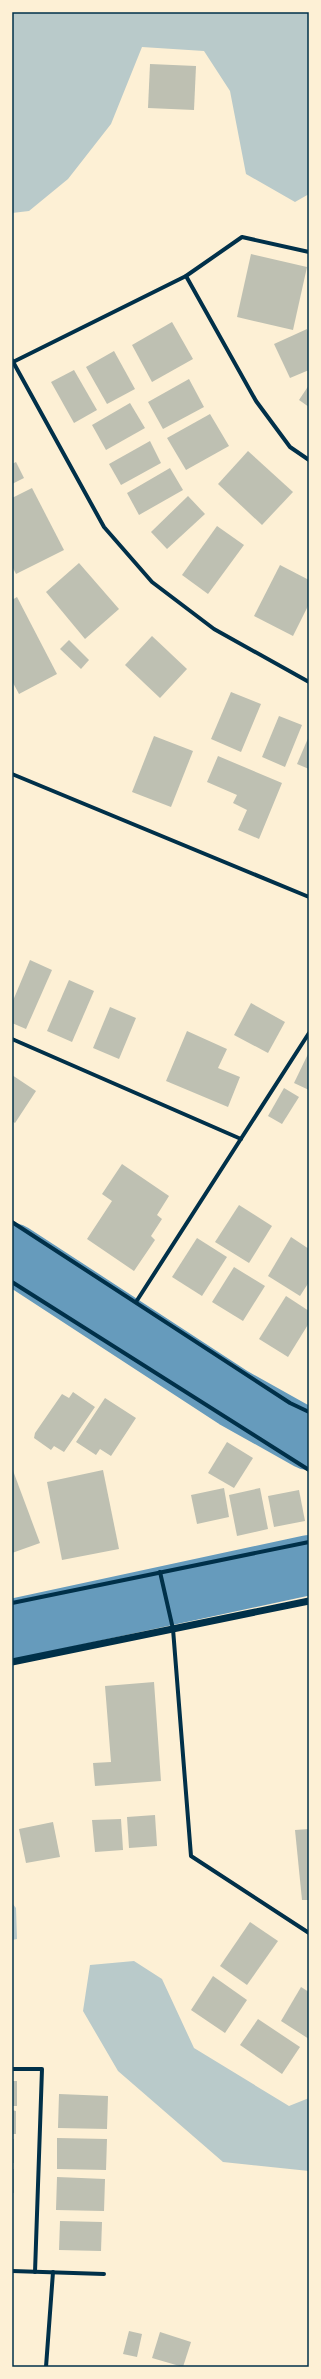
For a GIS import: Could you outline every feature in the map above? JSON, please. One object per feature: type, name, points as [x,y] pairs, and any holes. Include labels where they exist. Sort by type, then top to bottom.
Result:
[{"type":"street","points":[[309,252],[242,238],[186,276],[12,361],[104,527],[152,582],[214,629],[309,682]]},
{"type":"street","points":[[186,276],[256,401],[290,447],[309,460]]},
{"type":"street","points":[[12,774],[309,897]]},
{"type":"street","points":[[136,1302],[309,1033]]},
{"type":"street","points":[[12,1039],[241,1140]]},
{"type":"street","points":[[12,1222],[290,1402],[309,1412]]},
{"type":"street","points":[[12,1282],[309,1470]]},
{"type":"street","points":[[12,1603],[309,1542]]},
{"type":"street","points":[[160,1572],[173,1628],[191,1856],[309,1932]]},
{"type":"street","points":[[12,1662],[309,1601]]},
{"type":"street","points":[[12,2068],[42,2069],[35,2272]]},
{"type":"street","points":[[12,2271],[104,2274]]},
{"type":"street","points":[[46,2367],[53,2272]]},
{"type":"shaded area","points":[[12,12],[309,12],[309,194],[295,202],[246,174],[230,91],[204,51],[142,47],[111,124],[68,179],[29,211],[12,213]]},
{"type":"shaded area","points":[[12,1903],[16,1908],[17,1939],[12,1940]]},
{"type":"shaded area","points":[[134,1961],[162,1979],[194,2048],[289,2106],[309,2098],[309,2171],[223,2162],[118,2071],[83,2011],[90,1965]]},
{"type":"building","points":[[150,64],[196,66],[194,110],[148,108]]},
{"type":"building","points":[[251,254],[307,267],[293,330],[237,317]]},
{"type":"building","points":[[172,322],[193,359],[152,382],[132,345]]},
{"type":"building","points":[[307,329],[309,334],[309,370],[290,378],[274,344]]},
{"type":"building","points":[[114,351],[135,389],[107,404],[86,367]]},
{"type":"building","points":[[74,370],[97,410],[74,423],[51,382]]},
{"type":"building","points":[[189,379],[204,407],[163,429],[148,402]]},
{"type":"building","points":[[309,385],[309,407],[299,400]]},
{"type":"building","points":[[130,403],[145,428],[106,450],[92,425]]},
{"type":"building","points":[[210,414],[229,446],[186,470],[167,438]]},
{"type":"building","points":[[150,441],[161,463],[121,485],[109,464]]},
{"type":"building","points":[[248,451],[293,492],[262,525],[218,484]]},
{"type":"building","points":[[16,462],[24,478],[12,484],[12,464]]},
{"type":"building","points":[[170,468],[183,490],[139,515],[127,493]]},
{"type":"building","points":[[32,488],[64,550],[16,574],[12,566],[12,498]]},
{"type":"building","points":[[188,496],[205,514],[167,549],[151,532]]},
{"type":"building","points":[[217,526],[244,545],[208,594],[182,575]]},
{"type":"building","points":[[79,563],[119,609],[85,639],[46,592]]},
{"type":"building","points":[[280,565],[309,580],[309,604],[293,636],[254,616]]},
{"type":"building","points":[[17,597],[57,674],[19,694],[12,681],[12,600]]},
{"type":"building","points":[[152,636],[187,669],[160,698],[125,665]]},
{"type":"building","points":[[69,640],[89,660],[81,669],[60,649]]},
{"type":"building","points":[[231,692],[261,704],[241,752],[211,739]]},
{"type":"building","points":[[279,716],[302,725],[285,767],[262,757]]},
{"type":"building","points":[[154,736],[193,751],[171,807],[132,792]]},
{"type":"building","points":[[309,736],[309,769],[297,764]]},
{"type":"building","points":[[218,756],[282,783],[259,839],[238,830],[247,810],[233,803],[237,795],[207,782]]},
{"type":"building","points":[[30,960],[52,970],[26,1029],[12,1023],[12,1003]]},
{"type":"building","points":[[69,980],[94,991],[72,1042],[47,1031]]},
{"type":"building","points":[[251,1003],[285,1022],[268,1053],[234,1035]]},
{"type":"building","points":[[110,1007],[136,1018],[119,1059],[93,1048]]},
{"type":"building","points":[[187,1031],[227,1049],[218,1068],[240,1077],[228,1107],[166,1081]]},
{"type":"building","points":[[309,1054],[309,1090],[294,1083]]},
{"type":"building","points":[[12,1075],[36,1091],[15,1123],[12,1121]]},
{"type":"building","points":[[284,1088],[299,1097],[282,1124],[268,1116]]},
{"type":"building","points":[[122,1164],[169,1196],[157,1215],[162,1219],[151,1236],[155,1240],[134,1271],[87,1239],[112,1201],[102,1194]]},
{"type":"building","points":[[239,1205],[272,1226],[249,1263],[215,1242]]},
{"type":"building","points":[[291,1237],[309,1249],[309,1282],[300,1296],[268,1276]]},
{"type":"building","points":[[197,1238],[227,1257],[202,1296],[172,1277]]},
{"type":"building","points":[[234,1267],[265,1286],[243,1321],[212,1302]]},
{"type":"building","points":[[286,1296],[309,1311],[309,1323],[288,1357],[259,1339]]},
{"type":"building","points":[[73,1392],[95,1407],[64,1452],[54,1446],[51,1450],[34,1438],[35,1433],[62,1394],[69,1398]]},
{"type":"building","points":[[105,1398],[136,1418],[111,1456],[100,1449],[96,1455],[76,1442]]},
{"type":"building","points":[[227,1442],[253,1458],[234,1488],[208,1473]]},
{"type":"building","points":[[12,1468],[40,1543],[12,1553]]},
{"type":"building","points":[[103,1470],[119,1549],[62,1560],[47,1482]]},
{"type":"building","points":[[224,1488],[229,1517],[197,1524],[191,1495]]},
{"type":"building","points":[[260,1488],[268,1529],[237,1536],[229,1495]]},
{"type":"building","points":[[299,1490],[305,1521],[274,1527],[268,1496]]},
{"type":"building","points":[[154,1682],[161,1781],[95,1786],[93,1763],[111,1762],[105,1686]]},
{"type":"building","points":[[155,1815],[157,1846],[129,1848],[127,1817]]},
{"type":"building","points":[[121,1819],[123,1850],[95,1852],[92,1820]]},
{"type":"building","points":[[53,1822],[60,1857],[26,1863],[19,1829]]},
{"type":"building","points":[[309,1829],[309,1900],[302,1900],[295,1830]]},
{"type":"building","points":[[250,1922],[278,1941],[247,1985],[220,1966]]},
{"type":"building","points":[[213,1976],[247,2000],[225,2033],[191,2010]]},
{"type":"building","points":[[301,1987],[309,1992],[309,2039],[281,2021]]},
{"type":"building","points":[[258,2019],[300,2047],[282,2074],[240,2045]]},
{"type":"building","points":[[12,2081],[17,2081],[17,2106],[12,2106]]},
{"type":"building","points":[[59,2094],[108,2096],[107,2129],[58,2128]]},
{"type":"building","points":[[12,2110],[16,2111],[16,2134],[12,2134]]},
{"type":"building","points":[[57,2138],[107,2139],[106,2170],[57,2169]]},
{"type":"building","points":[[12,2139],[14,2139],[14,2163],[12,2163]]},
{"type":"building","points":[[12,2169],[14,2169],[14,2193],[12,2193]]},
{"type":"building","points":[[57,2177],[105,2179],[104,2211],[56,2210]]},
{"type":"building","points":[[60,2221],[102,2222],[101,2251],[59,2250]]},
{"type":"building","points":[[129,2331],[142,2334],[137,2357],[123,2354]]},
{"type":"building","points":[[160,2332],[191,2342],[183,2367],[152,2358]]},
{"type":"waterway","points":[[12,1253],[234,1398],[309,1440]]},
{"type":"waterway","points":[[12,1629],[309,1565]]}]
